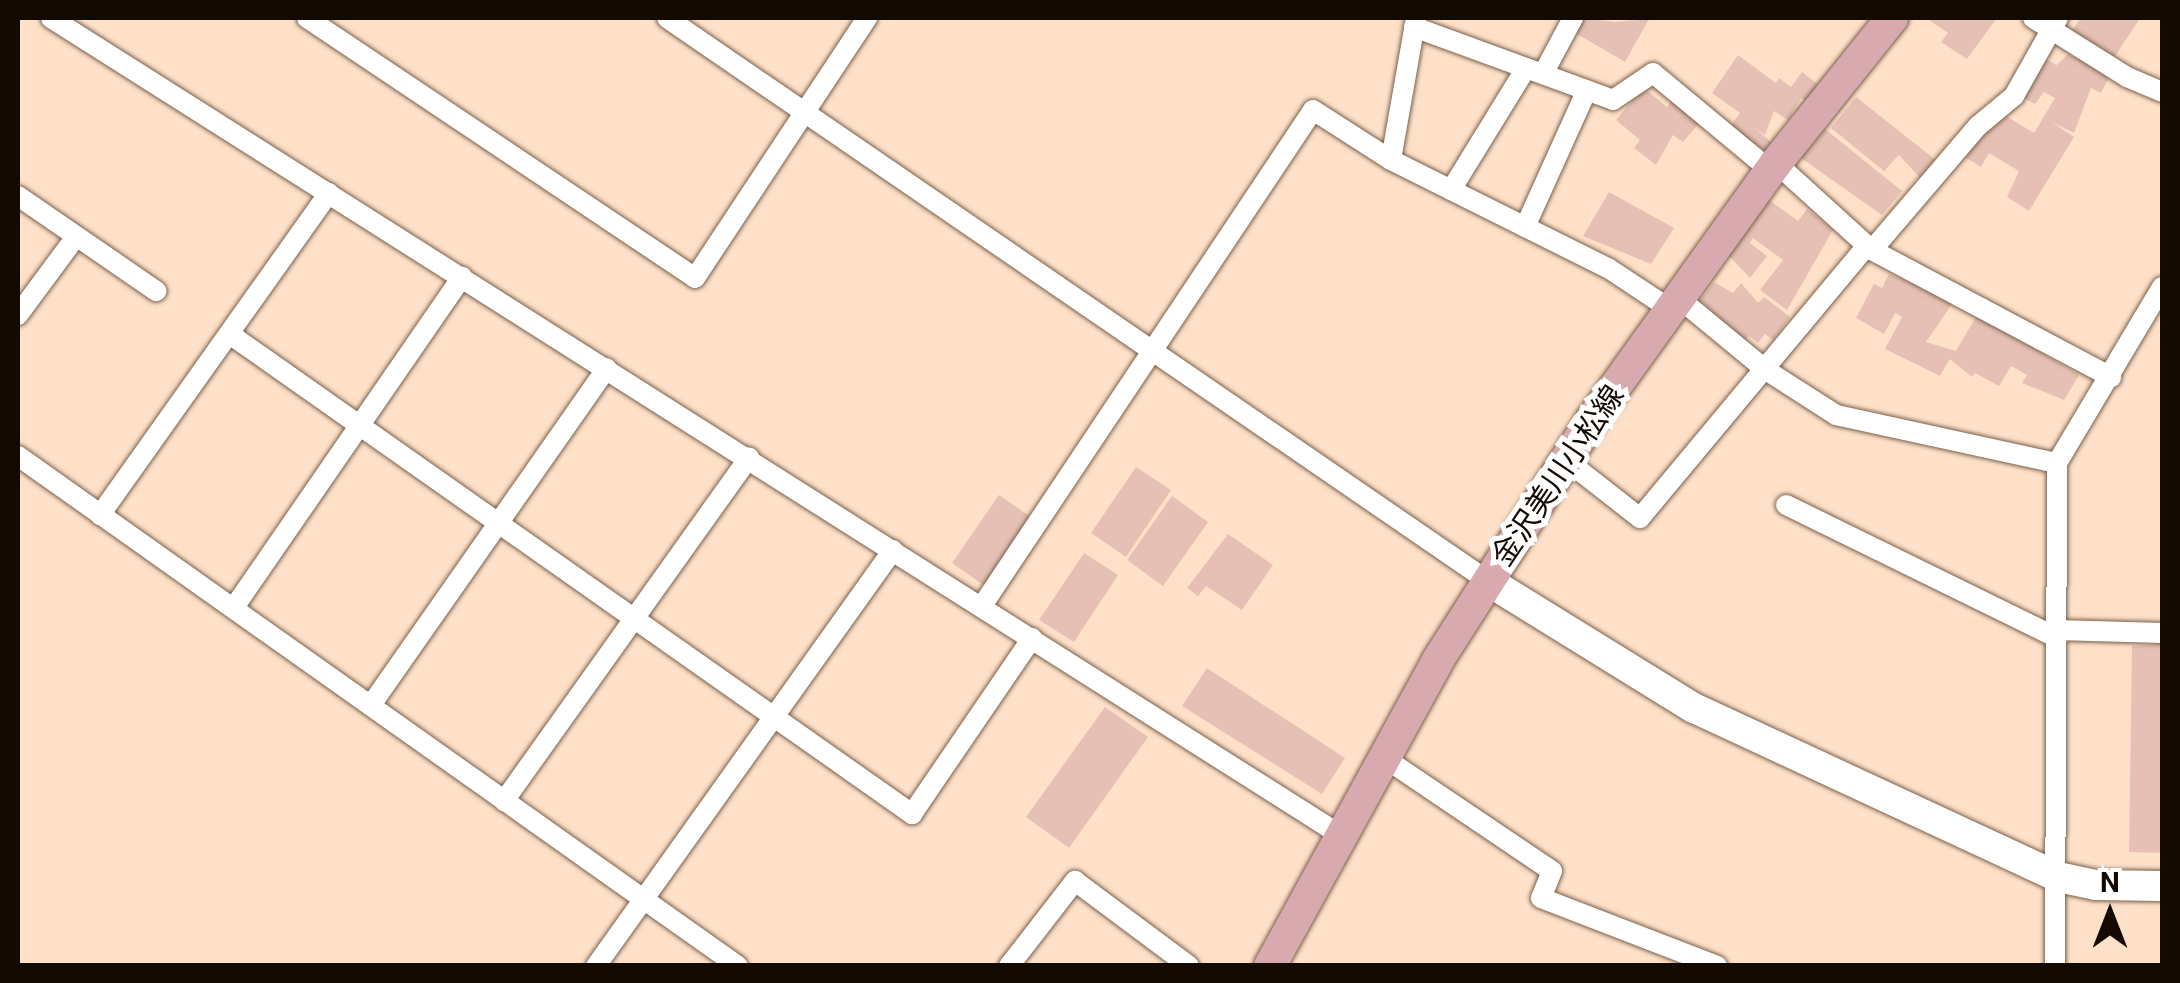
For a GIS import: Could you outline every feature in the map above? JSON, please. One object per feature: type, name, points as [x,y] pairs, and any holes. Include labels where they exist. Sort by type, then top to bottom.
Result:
[{"type":"main road","name":"金沢美川小松線","points":[[1270,966],[1488,581],[1566,460],[1774,167],[1892,18]]},
{"type":"street","points":[[50,18],[1345,838]]},
{"type":"street","points":[[308,18],[695,278],[866,18]]},
{"type":"street","points":[[667,18],[1488,581],[1694,708],[2058,877],[2095,885],[2162,886]]},
{"type":"street","points":[[1450,190],[1574,18]]},
{"type":"street","points":[[1391,160],[1414,21],[1613,100],[1654,74],[1870,248],[2111,377]]},
{"type":"street","points":[[1566,460],[1640,518],[1978,126],[2014,96],[2047,22],[2162,92]]},
{"type":"street","points":[[1525,227],[1586,90]]},
{"type":"street","points":[[982,606],[1150,348],[1312,110],[1391,160],[1677,306],[1836,415],[2058,463]]},
{"type":"street","points":[[100,515],[231,336],[329,193]]},
{"type":"street","points":[[18,196],[156,290]]},
{"type":"street","points":[[18,315],[75,238]]},
{"type":"street","points":[[235,606],[364,428],[462,277]]},
{"type":"street","points":[[2056,966],[2058,463],[2162,287]]},
{"type":"street","points":[[231,336],[774,713],[912,814],[1032,638]]},
{"type":"street","points":[[371,705],[607,368]]},
{"type":"street","points":[[18,456],[235,606],[738,966]]},
{"type":"street","points":[[504,801],[749,458]]},
{"type":"street","points":[[1786,505],[2057,634],[2162,632]]},
{"type":"street","points":[[596,966],[894,550]]},
{"type":"street","points":[[1386,759],[1552,870],[1541,898],[1717,966]]},
{"type":"street","points":[[1009,966],[1074,881],[1189,966]]},
{"type":"building","points":[[1580,18],[1615,22],[1649,19],[1625,62],[1572,31]]},
{"type":"building","points":[[1926,18],[1997,18],[1967,59],[1941,42],[1948,33]]},
{"type":"building","points":[[2081,18],[2140,18],[2114,58],[2071,32]]},
{"type":"building","points":[[2068,54],[2110,75],[2101,93],[2091,88],[2074,133],[2052,122],[2074,137],[2029,211],[2007,197],[2019,171],[1989,153],[1981,167],[1965,157],[2001,113],[2034,133],[2055,98],[2044,92],[2035,104],[2021,97],[2045,59],[2057,65]]},
{"type":"building","points":[[1738,55],[1776,83],[1779,78],[1791,87],[1802,72],[1823,88],[1811,105],[1801,98],[1788,120],[1774,111],[1765,135],[1755,128],[1773,144],[1767,152],[1730,126],[1740,113],[1712,93]]},
{"type":"building","points":[[1643,87],[1667,107],[1675,97],[1702,120],[1683,142],[1673,135],[1656,165],[1634,148],[1640,140],[1616,120]]},
{"type":"building","points":[[1856,97],[1937,161],[1921,179],[1899,155],[1884,171],[1831,128]]},
{"type":"building","points":[[1825,129],[1902,191],[1882,215],[1801,158]]},
{"type":"building","points":[[1609,192],[1674,228],[1651,264],[1583,236]]},
{"type":"building","points":[[1769,200],[1798,221],[1807,209],[1833,230],[1787,310],[1760,290],[1783,260],[1753,238],[1750,243],[1767,256],[1750,278],[1728,255]]},
{"type":"building","points":[[1889,274],[1954,301],[1926,342],[1956,351],[1977,315],[2079,375],[2064,400],[2022,383],[2027,375],[2011,366],[1999,386],[1975,373],[1972,377],[1950,359],[1940,376],[1885,349],[1902,317],[1895,313],[1884,334],[1856,318],[1874,284],[1882,288]]},
{"type":"building","points":[[1714,282],[1733,293],[1741,283],[1758,303],[1764,297],[1790,317],[1773,340],[1765,334],[1758,343],[1749,336],[1739,348],[1705,320],[1712,311],[1700,301]]},
{"type":"building","points":[[1136,467],[1171,490],[1126,557],[1091,533]]},
{"type":"building","points":[[999,495],[1031,517],[985,586],[952,563]]},
{"type":"building","points":[[1172,496],[1208,522],[1163,586],[1127,560]]},
{"type":"building","points":[[1228,534],[1273,565],[1242,610],[1206,586],[1198,596],[1187,588]]},
{"type":"building","points":[[1084,553],[1118,575],[1074,642],[1039,620]]},
{"type":"building","points":[[2162,644],[2162,853],[2129,852],[2132,646]]},
{"type":"building","points":[[1207,668],[1345,758],[1322,794],[1182,706]]},
{"type":"building","points":[[1105,707],[1148,737],[1069,848],[1026,817]]}]
